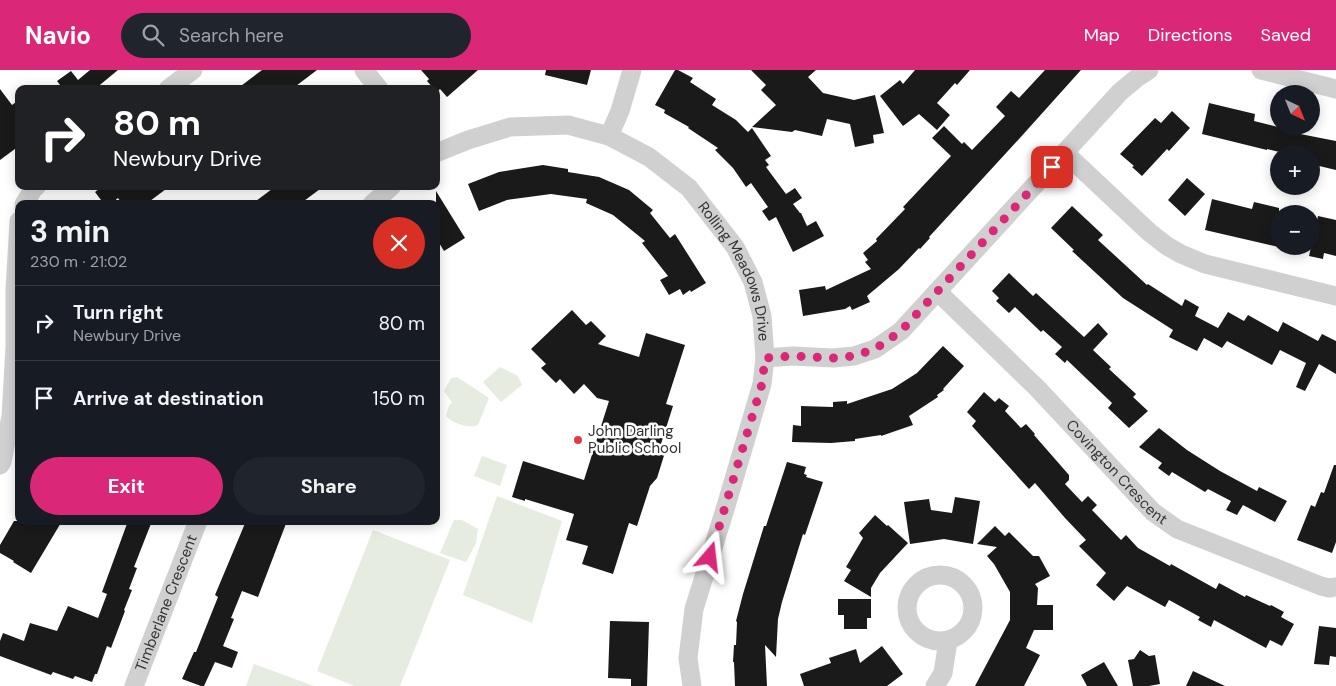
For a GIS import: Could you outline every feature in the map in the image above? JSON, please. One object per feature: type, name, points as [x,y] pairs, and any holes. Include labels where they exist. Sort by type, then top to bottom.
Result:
[{"type":"street","points":[[173,85],[193,70]]},
{"type":"street","points":[[364,70],[376,85]]},
{"type":"street","points":[[610,136],[620,111],[632,70]]},
{"type":"street","points":[[765,358],[793,356],[833,358],[854,356],[875,349],[901,331],[1120,92],[1149,70]]},
{"type":"street","points":[[1261,70],[1336,89]]},
{"type":"street","name":"Rolling Meadows Drive","points":[[440,150],[510,127],[568,126],[610,136],[650,157],[689,188],[735,247],[753,282],[762,316],[765,358],[762,384],[694,609],[688,658],[692,686]]},
{"type":"street","points":[[1065,153],[1149,232],[1181,254],[1205,264],[1336,296]]},
{"type":"street","points":[[376,200],[388,190]]},
{"type":"street","points":[[0,465],[11,416],[11,318],[15,290]]},
{"type":"street","name":"Covington Crescent","points":[[938,292],[1037,388],[1152,512],[1165,522],[1177,529],[1321,586],[1336,587]]},
{"type":"street","name":"Timberlane Crescent","points":[[134,686],[196,525]]},
{"type":"street","points":[[935,686],[943,673],[948,641]]},
{"type":"shaded area","points":[[500,367],[518,376],[522,385],[501,402],[483,382]]},
{"type":"shaded area","points":[[457,377],[489,398],[478,425],[461,425],[446,416],[452,402],[444,391],[451,378]]},
{"type":"shaded area","points":[[482,456],[507,465],[500,486],[474,476]]},
{"type":"shaded area","points":[[497,496],[562,521],[532,623],[463,595]]},
{"type":"shaded area","points":[[454,520],[462,520],[478,529],[476,543],[466,562],[440,553]]},
{"type":"shaded area","points":[[373,530],[450,560],[400,686],[355,686],[317,671]]},
{"type":"shaded area","points":[[254,664],[314,686],[246,686]]},
{"type":"building","points":[[90,70],[118,70],[100,85],[60,85],[57,81],[71,71],[78,80]]},
{"type":"building","points":[[262,70],[317,70],[297,85],[242,85]]},
{"type":"building","points":[[421,70],[478,70],[447,97],[440,89],[440,85],[430,85],[427,81],[429,79]]},
{"type":"building","points":[[546,70],[591,70],[587,85],[545,75]]},
{"type":"building","points":[[675,70],[693,78],[690,82],[716,99],[712,105],[736,120],[748,132],[752,128],[771,156],[765,160],[769,165],[766,167],[786,194],[795,188],[802,198],[793,204],[801,213],[807,226],[816,221],[824,236],[793,252],[776,217],[769,221],[762,211],[768,207],[751,183],[746,187],[733,168],[715,150],[718,148],[689,127],[664,113],[665,110],[655,105]]},
{"type":"building","points":[[751,70],[816,70],[808,77],[823,93],[854,100],[875,95],[884,133],[873,135],[874,143],[855,147],[850,124],[827,119],[822,136],[795,130],[792,132],[752,127],[776,105],[761,90],[766,85]]},
{"type":"building","points":[[915,70],[970,70],[937,103],[950,115],[937,130],[919,114],[903,126],[880,96],[900,80],[903,84]]},
{"type":"building","points":[[1045,70],[1081,70],[920,249],[867,296],[870,302],[852,310],[850,306],[845,309],[803,316],[799,290],[825,286],[826,290],[871,269],[865,262],[868,260],[863,253],[877,241],[876,239],[905,209],[903,207],[951,156],[932,138],[944,126],[962,144],[964,142],[972,150],[1005,116],[996,107],[1011,91],[1019,98]]},
{"type":"building","points":[[0,89],[12,105],[15,103],[15,149],[0,160]]},
{"type":"building","points":[[1209,103],[1255,114],[1254,121],[1270,125],[1270,135],[1305,135],[1336,141],[1336,170],[1320,166],[1320,145],[1270,145],[1270,150],[1267,150],[1202,134]]},
{"type":"building","points":[[1172,111],[1190,128],[1142,176],[1120,154],[1155,118],[1161,123]]},
{"type":"building","points":[[543,165],[568,169],[568,172],[599,177],[629,190],[653,210],[650,213],[670,238],[675,234],[706,283],[683,295],[680,289],[669,295],[660,280],[668,276],[642,243],[645,241],[613,215],[586,203],[587,199],[551,194],[507,200],[479,211],[468,184],[499,172]]},
{"type":"building","points":[[1187,178],[1205,194],[1185,216],[1168,200]]},
{"type":"building","points":[[98,190],[165,190],[151,200],[119,200],[118,198],[116,200],[101,200],[95,192]]},
{"type":"building","points":[[271,190],[319,190],[305,200],[257,200]]},
{"type":"building","points":[[436,191],[465,238],[444,251],[440,244],[440,200],[436,200]]},
{"type":"building","points":[[1212,199],[1252,209],[1254,202],[1270,206],[1270,245],[1205,230]]},
{"type":"building","points":[[1072,206],[1103,235],[1098,240],[1147,285],[1182,306],[1185,299],[1199,307],[1195,316],[1218,328],[1228,312],[1244,321],[1248,315],[1278,332],[1283,322],[1318,341],[1322,334],[1336,341],[1336,374],[1319,364],[1305,391],[1296,387],[1306,363],[1280,350],[1272,365],[1227,341],[1222,348],[1204,338],[1197,351],[1169,337],[1173,330],[1123,298],[1072,251],[1074,250],[1051,228]]},
{"type":"building","points":[[1320,216],[1336,220],[1336,256],[1324,253],[1323,259],[1309,256],[1320,255]]},
{"type":"building","points":[[1009,273],[1033,296],[1036,293],[1084,337],[1098,323],[1108,334],[1093,350],[1111,367],[1109,369],[1136,394],[1133,397],[1148,411],[1129,428],[1108,408],[1112,403],[1067,360],[1065,363],[1055,354],[1062,347],[1043,330],[1041,332],[1015,307],[1009,313],[996,301],[999,298],[992,291]]},
{"type":"building","points":[[572,310],[586,325],[591,321],[606,336],[598,344],[639,357],[646,333],[685,345],[666,404],[673,406],[661,444],[667,446],[657,478],[650,486],[637,526],[629,523],[613,574],[582,564],[588,546],[566,540],[574,514],[525,499],[525,501],[512,497],[523,461],[584,480],[609,401],[597,398],[584,384],[574,394],[560,379],[556,383],[541,368],[546,364],[531,349]]},
{"type":"building","points":[[943,346],[964,366],[944,390],[937,395],[938,397],[909,416],[913,425],[881,436],[855,439],[855,441],[831,443],[792,442],[793,425],[801,426],[801,406],[833,407],[833,402],[847,401],[847,404],[892,389],[917,373]]},
{"type":"building","points":[[984,392],[995,402],[999,398],[1009,406],[1005,411],[1021,428],[1026,424],[1069,475],[1069,480],[1065,484],[1082,502],[1088,496],[1097,505],[1092,510],[1121,540],[1126,535],[1138,548],[1216,589],[1219,583],[1245,597],[1246,595],[1284,612],[1281,617],[1294,624],[1282,646],[1270,640],[1266,648],[1214,620],[1211,627],[1198,620],[1200,617],[1169,600],[1165,607],[1127,586],[1114,601],[1096,585],[1106,573],[1079,546],[1086,540],[1035,483],[1029,489],[972,426],[976,421],[967,412]]},
{"type":"building","points":[[1159,428],[1187,450],[1220,471],[1257,491],[1259,487],[1287,501],[1275,522],[1243,505],[1237,515],[1226,510],[1231,501],[1208,489],[1205,492],[1172,472],[1169,476],[1158,468],[1162,463],[1139,447]]},
{"type":"building","points":[[787,462],[806,467],[804,474],[807,475],[806,477],[823,482],[805,535],[803,534],[782,602],[778,619],[776,657],[765,645],[767,686],[735,686],[733,662],[734,645],[736,645],[736,621],[764,526],[766,526]]},
{"type":"building","points":[[1334,465],[1336,465],[1336,542],[1332,553],[1297,540],[1311,505],[1315,507],[1321,492],[1324,493]]},
{"type":"building","points":[[955,497],[980,501],[973,544],[944,539],[910,544],[904,502],[929,499],[931,510],[952,513]]},
{"type":"building","points":[[875,515],[908,543],[880,573],[871,588],[871,597],[844,581],[851,570],[846,567],[863,538],[859,533]]},
{"type":"building","points":[[14,521],[15,525],[60,525],[31,573],[0,553],[0,545]]},
{"type":"building","points":[[127,525],[150,525],[134,567],[137,568],[129,589],[132,590],[125,611],[111,648],[107,646],[97,674],[95,674],[92,682],[75,676],[73,679],[53,672],[51,675],[0,656],[0,641],[3,633],[24,641],[30,623],[57,631],[68,606],[98,618],[107,594],[102,592]]},
{"type":"building","points":[[244,525],[285,525],[258,597],[242,591],[231,618],[234,619],[223,646],[238,652],[232,668],[215,662],[204,686],[201,686],[182,679],[194,652],[196,652],[218,597],[215,595]]},
{"type":"building","points":[[995,526],[1005,536],[1009,532],[1033,556],[1039,556],[1050,576],[1035,584],[1038,588],[1037,605],[1053,605],[1053,630],[1034,630],[1026,648],[1040,655],[1024,686],[975,686],[1010,620],[1010,592],[994,564],[987,556],[997,547],[977,544]]},
{"type":"building","points":[[838,599],[871,599],[871,618],[867,618],[867,629],[844,629],[844,615],[838,615]]},
{"type":"building","points":[[610,621],[649,622],[647,686],[631,686],[631,679],[608,678]]},
{"type":"building","points":[[1319,626],[1336,628],[1336,657],[1330,656],[1329,665],[1314,664]]},
{"type":"building","points":[[882,646],[903,674],[887,686],[804,686],[800,674],[831,663],[829,658],[856,649],[860,663]]},
{"type":"building","points":[[1140,650],[1149,656],[1155,655],[1160,684],[1133,686],[1128,660],[1134,659]]},
{"type":"building","points":[[1104,662],[1118,686],[1087,686],[1081,675]]},
{"type":"building","points":[[1193,671],[1225,686],[1186,686]]},
{"type":"place","name":"John Darling Public School","points":[[578,440]]},
{"type":"route","points":[[710,557],[762,384],[765,358],[793,356],[833,358],[854,356],[875,349],[901,331],[1052,167]]}]
